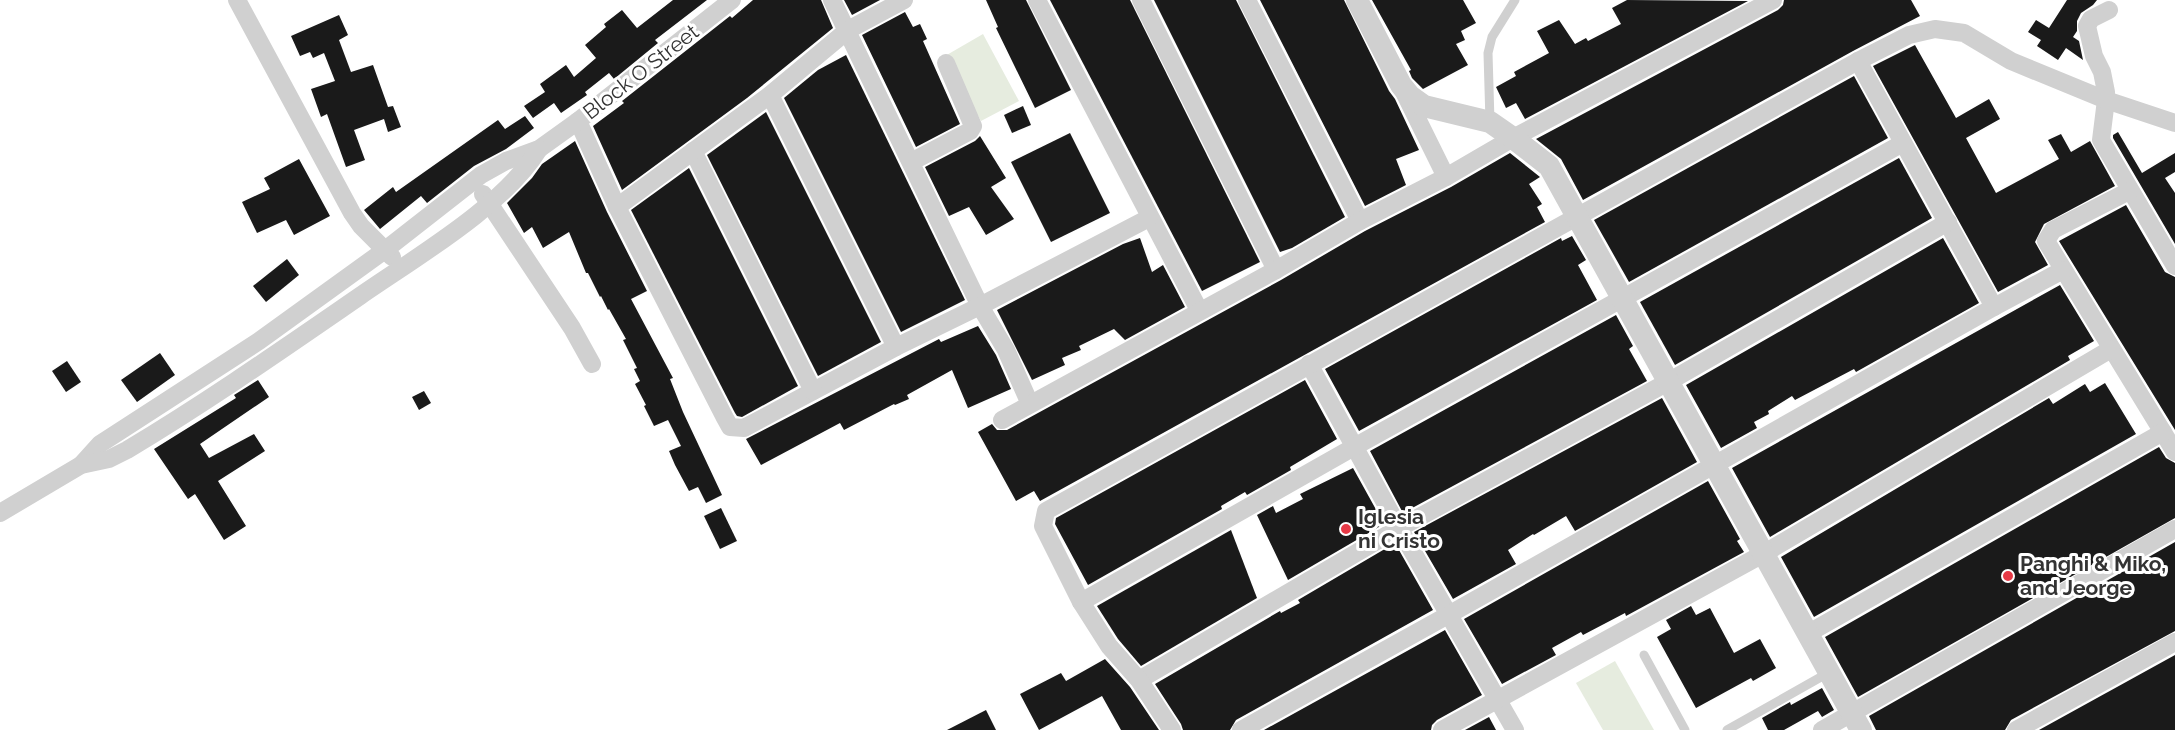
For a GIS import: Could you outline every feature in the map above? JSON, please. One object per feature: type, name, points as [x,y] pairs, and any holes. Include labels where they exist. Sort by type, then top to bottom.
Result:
[{"type":"street","points":[[237,0],[352,213],[361,226],[402,268]]},
{"type":"street","name":"Block O Street","points":[[539,149],[578,122],[732,0]]},
{"type":"street","points":[[832,0],[980,306],[1006,350],[1030,404]]},
{"type":"street","points":[[617,207],[770,95],[848,30],[904,0]]},
{"type":"street","points":[[1037,0],[1199,310]]},
{"type":"street","points":[[1141,0],[1276,270]]},
{"type":"street","points":[[1247,0],[1360,221]]},
{"type":"street","points":[[1357,0],[1446,177]]},
{"type":"street","points":[[1002,420],[1199,310],[1276,270],[1360,221],[1773,0]]},
{"type":"street","points":[[2109,10],[2091,19],[2086,26],[2094,56],[2102,72],[2106,100],[2101,140],[2175,266]]},
{"type":"street","points":[[1172,730],[1139,680],[1109,646],[1082,602],[1043,526],[1046,511],[1858,61],[1909,35],[1935,29],[1964,33],[2011,61],[2106,100],[2175,123]]},
{"type":"street","points":[[1858,61],[1994,307]]},
{"type":"street","points":[[911,162],[970,131],[973,126],[946,63]]},
{"type":"street","points":[[1401,85],[1410,96],[1424,106],[1490,122],[1549,166],[1856,722]]},
{"type":"street","points":[[770,95],[896,347]]},
{"type":"street","points":[[578,122],[617,207],[730,427],[744,428],[896,347],[1149,218]]},
{"type":"street","points":[[1082,602],[1354,447],[1903,143]]},
{"type":"street","points":[[0,513],[81,465],[100,444],[259,341],[385,250],[473,181],[506,161],[539,149]]},
{"type":"street","points":[[81,465],[109,459],[128,450],[209,399],[402,268],[490,203],[514,182],[539,149]]},
{"type":"street","points":[[693,151],[813,391]]},
{"type":"street","points":[[473,181],[490,203],[572,328],[592,364]]},
{"type":"street","points":[[2129,190],[2053,230],[2046,241],[2175,452]]},
{"type":"street","points":[[1139,680],[1399,528],[1668,382],[1948,222]]},
{"type":"street","points":[[1241,730],[2063,270]]},
{"type":"street","points":[[259,341],[269,359]]},
{"type":"street","points":[[1442,730],[1763,554],[2111,349]]},
{"type":"street","points":[[1309,364],[1399,528],[1515,730]]},
{"type":"street","points":[[198,380],[209,399]]},
{"type":"street","points":[[1807,634],[2163,432]]},
{"type":"street","points":[[1822,730],[1856,722],[2175,529]]},
{"type":"street","points":[[2016,730],[2175,642]]},
{"type":"lane","points":[[1490,122],[1488,53],[1492,37],[1515,0]]},
{"type":"lane","points":[[1644,655],[1685,730]]},
{"type":"lane","points":[[1728,730],[1828,673]]},
{"type":"shaded area","points":[[983,34],[1019,101],[981,121],[945,56]]},
{"type":"shaded area","points":[[1615,661],[1654,730],[1603,730],[1576,683]]},
{"type":"building","points":[[673,0],[707,0],[655,40],[658,43],[614,79],[609,73],[585,92],[587,95],[561,113],[554,103],[533,118],[524,106],[545,92],[540,84],[566,65],[574,77],[596,58],[585,45],[606,27],[604,24],[622,10],[637,28]]},
{"type":"building","points":[[753,0],[821,0],[833,28],[747,98],[622,190],[593,126]]},
{"type":"building","points":[[844,0],[880,0],[852,15]]},
{"type":"building","points":[[986,0],[1026,0],[1071,90],[1035,108],[996,28],[998,27]]},
{"type":"building","points":[[1050,0],[1130,0],[1260,262],[1202,291]]},
{"type":"building","points":[[1154,0],[1236,0],[1345,217],[1292,248],[1280,252]]},
{"type":"building","points":[[1260,0],[1344,0],[1419,150],[1396,159],[1406,185],[1365,206]]},
{"type":"building","points":[[1372,0],[1463,0],[1476,23],[1461,31],[1465,40],[1456,44],[1468,65],[1423,89],[1412,78],[1409,71],[1411,70]]},
{"type":"building","points":[[1627,0],[1748,1],[1525,119],[1516,103],[1506,108],[1496,87],[1516,76],[1514,72],[1549,53],[1537,31],[1559,20],[1575,44],[1586,38],[1588,41],[1621,24],[1612,8]]},
{"type":"building","points":[[1784,0],[1911,0],[1920,16],[1583,200],[1561,159],[1536,139],[1778,10]]},
{"type":"building","points":[[2067,0],[2097,0],[2081,13],[2077,21],[2077,31],[2073,37],[2079,41],[2083,60],[2066,48],[2058,60],[2037,46],[2041,40],[2028,32],[2036,20],[2049,28]]},
{"type":"building","points":[[905,12],[913,27],[920,24],[927,39],[923,41],[960,124],[916,147],[862,35]]},
{"type":"building","points":[[339,15],[348,35],[339,40],[351,72],[373,65],[388,107],[393,106],[401,127],[388,132],[384,119],[354,130],[365,160],[346,167],[327,114],[321,117],[311,89],[335,81],[324,53],[313,58],[310,52],[300,56],[291,36]]},
{"type":"building","points":[[1915,45],[1956,118],[1989,99],[2000,119],[1966,138],[1996,193],[2059,159],[2048,140],[2061,134],[2071,152],[2090,141],[2115,186],[2044,224],[2035,242],[2048,265],[1998,292],[1873,66]]},
{"type":"building","points":[[846,55],[965,300],[901,332],[784,98],[818,70]]},
{"type":"building","points":[[1854,76],[1888,138],[1629,282],[1594,220]]},
{"type":"building","points":[[1023,106],[1031,125],[1012,133],[1004,115]]},
{"type":"building","points":[[766,112],[881,342],[818,376],[707,155]]},
{"type":"building","points":[[525,116],[534,128],[506,149],[474,166],[427,203],[421,196],[380,229],[364,210],[393,187],[396,192],[498,120],[505,129]]},
{"type":"building","points":[[2118,132],[2142,173],[2175,153],[2175,172],[2165,178],[2175,193],[2175,244],[2113,138],[2113,135]]},
{"type":"building","points":[[1070,133],[1110,213],[1051,242],[1011,162]]},
{"type":"building","points":[[980,136],[1006,178],[991,187],[1014,219],[986,235],[969,207],[949,216],[925,167],[975,141]]},
{"type":"building","points":[[575,141],[607,212],[647,291],[631,299],[673,378],[670,379],[683,412],[722,495],[706,503],[698,487],[689,491],[675,465],[669,451],[681,446],[668,420],[654,426],[635,384],[640,381],[634,369],[637,368],[623,340],[626,339],[586,273],[569,232],[543,248],[532,227],[524,233],[507,203],[532,178],[542,164]]},
{"type":"building","points":[[1510,153],[1540,177],[1529,184],[1542,204],[1537,207],[1545,222],[1040,501],[1034,491],[1016,501],[978,432],[992,424],[997,430],[1007,430]]},
{"type":"building","points":[[1899,158],[1932,218],[1675,365],[1640,302]]},
{"type":"building","points":[[299,159],[330,216],[294,235],[286,220],[257,233],[242,202],[270,189],[264,178]]},
{"type":"building","points":[[689,168],[798,386],[742,417],[735,413],[631,210]]},
{"type":"building","points":[[2126,205],[2165,272],[2175,277],[2175,430],[2059,241]]},
{"type":"building","points":[[1572,236],[1586,260],[1578,265],[1597,300],[1359,431],[1325,369],[1561,238],[1562,241]]},
{"type":"building","points":[[1140,238],[1152,272],[1163,265],[1185,307],[1125,340],[1114,329],[1079,346],[1081,350],[1062,358],[1065,365],[1032,380],[997,310],[1123,244]]},
{"type":"building","points":[[1943,238],[1979,303],[1856,372],[1854,369],[1795,400],[1792,396],[1768,411],[1769,414],[1754,422],[1757,428],[1721,448],[1686,385]]},
{"type":"building","points":[[287,259],[299,275],[266,302],[253,286]]},
{"type":"building","points":[[2060,285],[2094,341],[2068,356],[2070,360],[1770,537],[1732,468]]},
{"type":"building","points":[[1616,315],[1633,346],[1629,349],[1647,381],[1403,513],[1370,451]]},
{"type":"building","points":[[978,326],[996,355],[1011,389],[968,408],[952,370],[907,395],[909,399],[894,404],[844,430],[840,423],[761,465],[746,439],[939,339],[941,342]]},
{"type":"building","points":[[160,353],[175,375],[137,402],[121,380]]},
{"type":"building","points":[[67,361],[81,382],[66,392],[52,371]]},
{"type":"building","points":[[258,380],[269,397],[200,444],[209,458],[254,434],[265,451],[218,481],[246,526],[224,540],[195,494],[188,499],[154,449],[236,398],[234,395]]},
{"type":"building","points":[[1305,380],[1337,439],[1290,467],[1291,470],[1247,495],[1245,492],[1221,506],[1222,509],[1088,585],[1055,524],[1056,518]]},
{"type":"building","points":[[2105,383],[2136,434],[1814,617],[1781,557],[2049,398],[2053,404],[2085,384],[2090,392]]},
{"type":"building","points":[[424,391],[431,403],[419,410],[412,397]]},
{"type":"building","points":[[1662,398],[1697,462],[1575,531],[1566,516],[1533,534],[1508,550],[1516,564],[1453,599],[1414,532]]},
{"type":"building","points":[[2159,447],[2166,458],[2175,463],[2175,518],[1858,697],[1825,637]]},
{"type":"building","points":[[1353,468],[1384,524],[1288,580],[1257,515],[1273,506],[1276,513],[1303,499],[1300,494]]},
{"type":"building","points":[[1708,481],[1740,539],[1737,541],[1744,552],[1626,616],[1625,613],[1583,635],[1581,632],[1552,648],[1556,655],[1502,684],[1464,619]]},
{"type":"building","points":[[721,508],[737,541],[720,549],[704,516]]},
{"type":"building","points":[[1231,530],[1257,598],[1141,666],[1118,639],[1097,606]]},
{"type":"building","points":[[2175,542],[2175,631],[2011,720],[2005,730],[1876,730],[1869,716]]},
{"type":"building","points":[[1395,543],[1433,610],[1236,720],[1230,730],[1183,730],[1155,684],[1280,611],[1281,613],[1300,603],[1298,600]]},
{"type":"building","points":[[1691,606],[1696,615],[1710,608],[1734,653],[1760,639],[1776,668],[1753,681],[1751,678],[1696,708],[1657,637],[1671,629],[1666,620]]},
{"type":"building","points":[[1445,630],[1482,695],[1437,720],[1431,730],[1264,730]]},
{"type":"building","points":[[2175,655],[2175,730],[2039,730]]},
{"type":"building","points":[[1105,659],[1130,687],[1159,730],[1121,730],[1102,696],[1039,730],[1020,694],[1061,673],[1066,681]]},
{"type":"building","points":[[1822,688],[1834,710],[1822,717],[1818,711],[1784,730],[1768,730],[1762,718]]},
{"type":"building","points":[[986,710],[996,730],[947,730]]},
{"type":"building","points":[[1489,717],[1496,730],[1465,730]]},
{"type":"place","name":"Iglesia ni Cristo","points":[[1346,529]]},
{"type":"place","name":"Panghi & Miko, and Jeorge","points":[[2008,576]]}]
